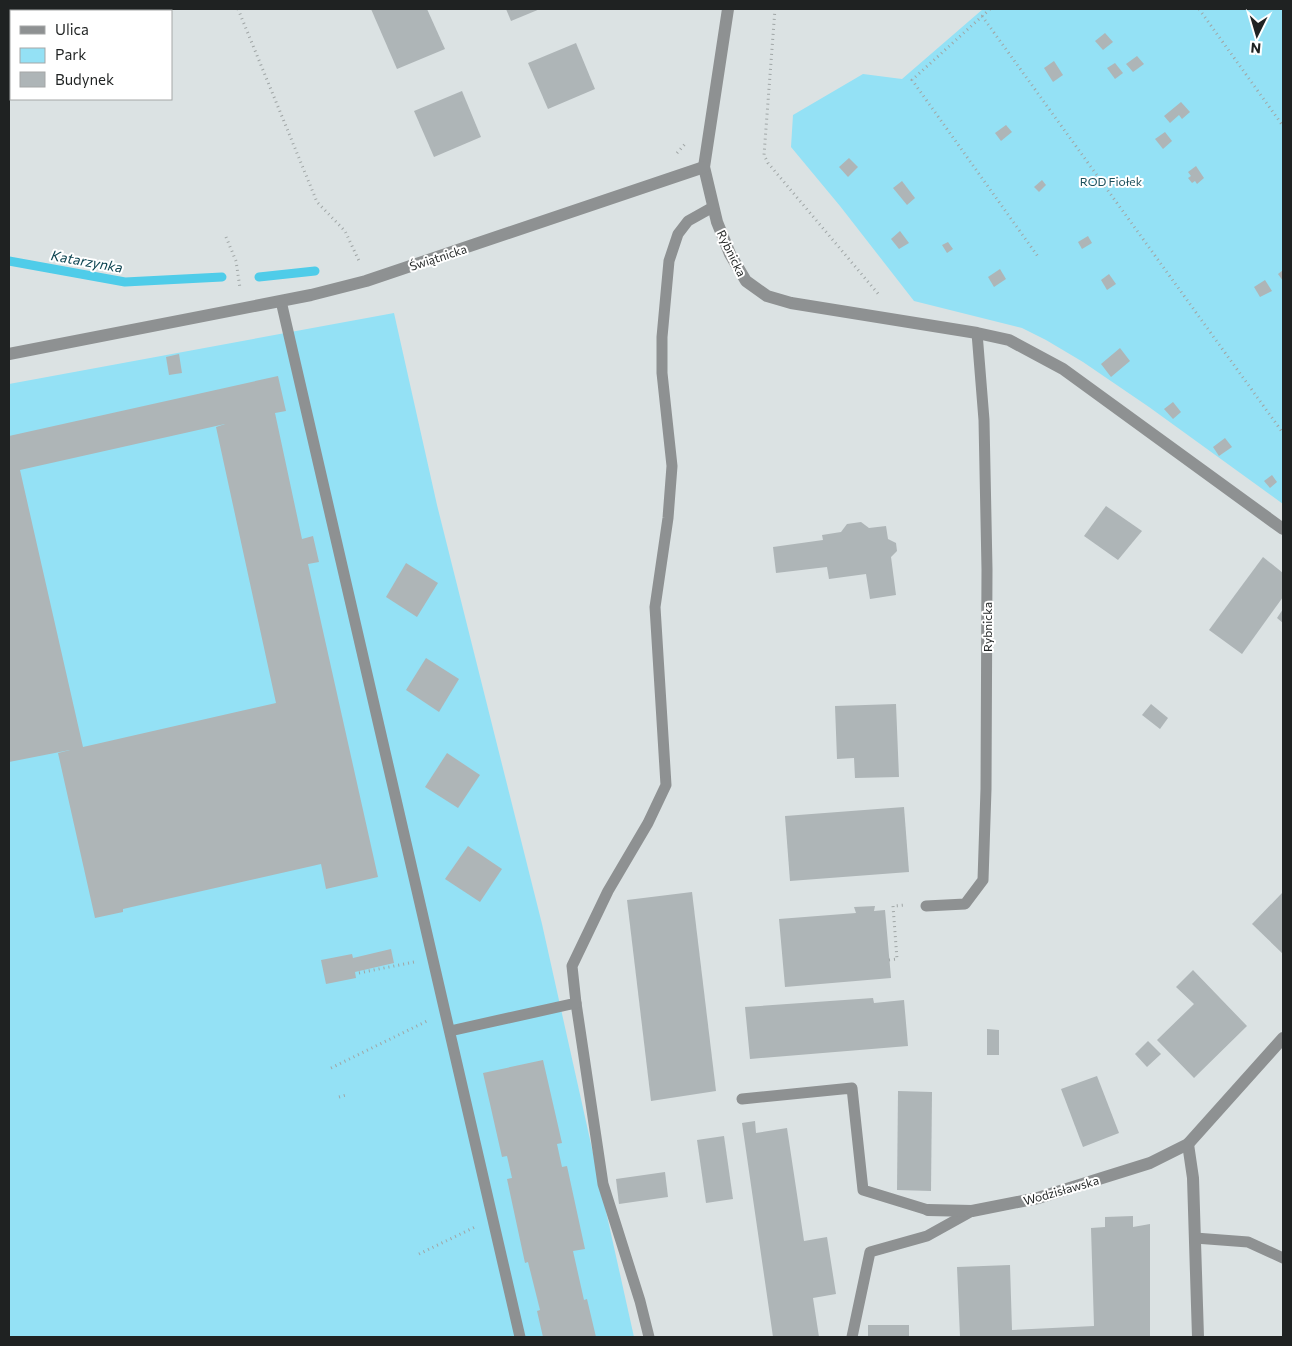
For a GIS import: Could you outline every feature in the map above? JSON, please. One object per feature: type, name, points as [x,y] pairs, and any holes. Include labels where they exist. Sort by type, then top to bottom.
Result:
[{"type":"street","points":[[704,167],[728,9]]},
{"type":"street","name":"Rybnicka","points":[[704,167],[713,208],[730,254],[746,281],[767,296],[791,303],[977,333],[1009,340],[1063,369],[1283,529]]},
{"type":"street","name":"Świątnicka","points":[[9,354],[281,301],[366,281],[704,167]]},
{"type":"street","name":"Wodzisławska","points":[[928,1210],[972,1211],[1038,1198],[1150,1163],[1188,1144],[1283,1038]]},
{"type":"street","points":[[1188,1144],[1193,1178],[1198,1337]]},
{"type":"lane","points":[[649,1337],[640,1301],[603,1184],[572,966],[608,891],[648,824],[666,785],[654,608],[668,518],[672,466],[662,373],[662,337],[669,261],[678,234],[688,221],[713,208]]},
{"type":"lane","points":[[281,301],[520,1337]]},
{"type":"lane","name":"Rybnicka","points":[[926,906],[964,904],[983,880],[984,871],[987,569],[984,420],[977,333]]},
{"type":"lane","points":[[450,1031],[576,1003]]},
{"type":"lane","points":[[742,1099],[852,1088],[863,1190],[928,1210]]},
{"type":"lane","points":[[852,1337],[870,1252],[927,1236],[972,1211]]},
{"type":"lane","points":[[1195,1238],[1248,1242],[1283,1258]]},
{"type":"path","points":[[238,9],[317,202],[344,231],[358,256]]},
{"type":"path","points":[[775,9],[764,155],[768,163],[886,303]]},
{"type":"path","points":[[990,9],[912,80],[1039,258]]},
{"type":"path","points":[[1199,9],[1283,126]]},
{"type":"path","points":[[982,16],[1283,433]]},
{"type":"path","points":[[670,159],[682,149],[690,137]]},
{"type":"path","points":[[226,237],[236,261],[242,308]]},
{"type":"path","points":[[889,960],[897,959],[893,906],[926,906]]},
{"type":"path","points":[[359,973],[408,962],[419,965]]},
{"type":"path","points":[[331,1068],[437,1017],[440,1033],[450,1031]]},
{"type":"path","points":[[339,1097],[346,1095]]},
{"type":"path","points":[[419,1254],[482,1223]]},
{"type":"green space","name":"ROD Fiołek","points":[[983,9],[1283,9],[1283,504],[1149,407],[1083,362],[1046,340],[1022,328],[914,301],[791,147],[793,115],[863,74],[902,79]]},
{"type":"green space","points":[[394,313],[437,505],[542,924],[634,1337],[9,1337],[9,384]]},
{"type":"building","points":[[371,9],[427,9],[445,49],[397,69]]},
{"type":"building","points":[[506,9],[540,9],[511,21]]},
{"type":"building","points":[[1105,33],[1113,42],[1103,50],[1095,41]]},
{"type":"building","points":[[576,43],[595,89],[548,109],[528,63]]},
{"type":"building","points":[[1137,56],[1144,64],[1133,72],[1126,64]]},
{"type":"building","points":[[1054,61],[1063,75],[1053,82],[1044,68]]},
{"type":"building","points":[[1115,63],[1123,73],[1115,79],[1107,68]]},
{"type":"building","points":[[462,91],[481,137],[434,157],[414,111]]},
{"type":"building","points":[[1181,102],[1190,112],[1182,119],[1179,115],[1170,123],[1164,116]]},
{"type":"building","points":[[1006,125],[1012,132],[1001,141],[995,133]]},
{"type":"building","points":[[1165,132],[1172,141],[1163,149],[1155,139]]},
{"type":"building","points":[[849,158],[858,167],[848,177],[839,167]]},
{"type":"building","points":[[1196,166],[1204,178],[1197,184],[1195,181],[1192,183],[1188,178],[1191,176],[1188,172]]},
{"type":"building","points":[[1042,180],[1046,185],[1039,192],[1034,187]]},
{"type":"building","points":[[902,181],[915,198],[907,205],[893,188]]},
{"type":"building","points":[[900,231],[909,243],[899,249],[891,239]]},
{"type":"building","points":[[1088,236],[1092,243],[1082,249],[1078,242]]},
{"type":"building","points":[[948,242],[953,249],[947,253],[942,245]]},
{"type":"building","points":[[1000,269],[1006,279],[994,287],[988,277]]},
{"type":"building","points":[[1283,270],[1283,281],[1278,274]]},
{"type":"building","points":[[1109,274],[1116,284],[1107,290],[1101,280]]},
{"type":"building","points":[[1265,280],[1272,291],[1260,297],[1254,287]]},
{"type":"building","points":[[1120,348],[1130,361],[1111,377],[1101,364]]},
{"type":"building","points":[[179,354],[182,373],[169,375],[166,357]]},
{"type":"building","points":[[278,376],[286,411],[275,413],[302,539],[313,536],[319,562],[308,564],[378,877],[326,889],[321,864],[123,909],[123,912],[95,918],[58,753],[70,750],[9,762],[9,436]],"holes":[[[225,424],[216,427],[276,703],[83,747],[20,470]]]},
{"type":"building","points":[[1173,402],[1181,412],[1173,419],[1164,409]]},
{"type":"building","points":[[1225,438],[1232,447],[1219,456],[1213,447]]},
{"type":"building","points":[[1272,475],[1277,482],[1270,488],[1264,481]]},
{"type":"building","points":[[1106,506],[1142,531],[1118,560],[1084,536]]},
{"type":"building","points":[[861,522],[869,528],[886,526],[888,539],[896,543],[897,551],[891,557],[896,595],[870,599],[866,574],[829,579],[827,567],[776,573],[773,547],[823,540],[822,535],[841,532],[847,524]]},
{"type":"building","points":[[1263,557],[1283,573],[1283,597],[1242,654],[1209,630]]},
{"type":"building","points":[[406,563],[438,583],[417,617],[386,597]]},
{"type":"building","points":[[1283,609],[1283,623],[1277,618]]},
{"type":"building","points":[[426,658],[459,679],[439,712],[406,690]]},
{"type":"building","points":[[896,704],[899,777],[855,778],[854,758],[837,759],[835,706]]},
{"type":"building","points":[[1151,704],[1168,718],[1160,729],[1142,715]]},
{"type":"building","points":[[447,753],[480,775],[458,808],[425,787]]},
{"type":"building","points":[[904,807],[909,872],[790,881],[785,816]]},
{"type":"building","points":[[468,846],[502,869],[480,902],[445,879]]},
{"type":"building","points":[[692,892],[716,1091],[651,1101],[627,900]]},
{"type":"building","points":[[1283,892],[1283,954],[1252,924]]},
{"type":"building","points":[[875,906],[874,911],[885,910],[891,978],[785,987],[779,919],[856,913],[854,907]]},
{"type":"building","points":[[391,949],[394,963],[355,972],[356,978],[326,984],[321,960],[352,954],[353,958]]},
{"type":"building","points":[[1193,970],[1247,1026],[1194,1078],[1157,1040],[1194,1004],[1176,987]]},
{"type":"building","points":[[873,998],[874,1003],[904,1000],[908,1046],[750,1059],[745,1007]]},
{"type":"building","points":[[987,1029],[999,1030],[999,1055],[987,1055]]},
{"type":"building","points":[[1148,1041],[1161,1054],[1147,1067],[1135,1054]]},
{"type":"building","points":[[543,1060],[562,1143],[557,1144],[562,1167],[567,1166],[585,1249],[573,1251],[584,1300],[587,1299],[596,1337],[543,1337],[537,1311],[540,1310],[528,1262],[525,1263],[507,1179],[512,1178],[507,1156],[502,1157],[483,1073]]},
{"type":"building","points":[[1097,1076],[1119,1133],[1083,1147],[1061,1089]]},
{"type":"building","points":[[898,1091],[932,1092],[931,1191],[897,1190]]},
{"type":"building","points":[[755,1121],[756,1133],[787,1128],[804,1241],[827,1237],[836,1294],[813,1298],[819,1337],[773,1337],[742,1123]]},
{"type":"building","points":[[724,1136],[733,1199],[706,1203],[697,1140]]},
{"type":"building","points":[[665,1172],[668,1197],[619,1204],[616,1179]]},
{"type":"building","points":[[1133,1216],[1133,1227],[1150,1224],[1150,1337],[960,1337],[957,1267],[1010,1265],[1012,1330],[1094,1326],[1091,1228],[1105,1227],[1105,1217]]},
{"type":"building","points":[[868,1325],[909,1325],[909,1337],[868,1337]]},
{"type":"waterway","name":"Katarzynka","points":[[9,261],[125,282],[222,277]]},
{"type":"waterway","name":"Katarzynka","points":[[259,277],[315,271]]}]
